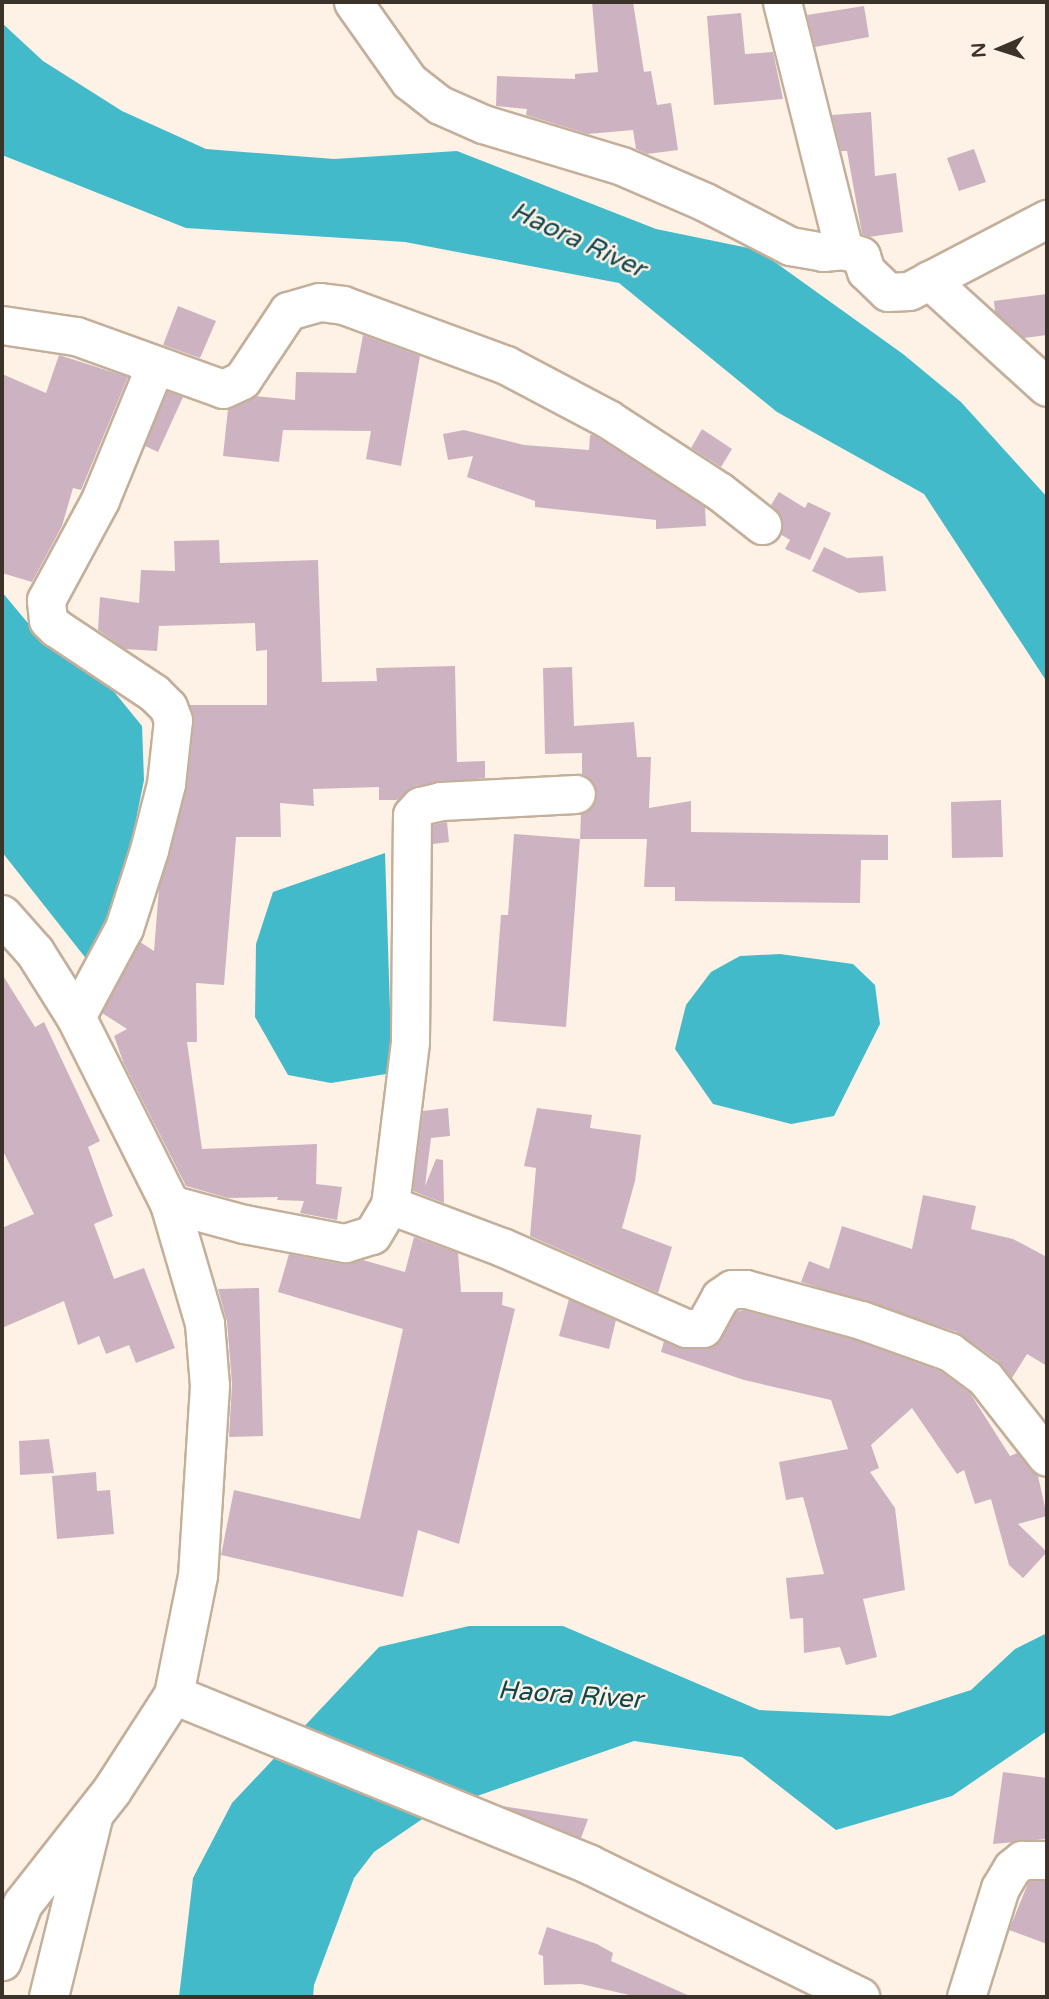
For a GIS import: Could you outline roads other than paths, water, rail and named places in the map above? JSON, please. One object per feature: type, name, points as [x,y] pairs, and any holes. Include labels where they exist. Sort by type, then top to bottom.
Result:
[{"type":"street","points":[[353,2],[409,81],[440,106],[483,124],[622,166],[705,202],[790,246],[823,252],[844,250],[861,256],[866,271],[888,292],[909,290],[929,281],[1047,219]]},
{"type":"street","points":[[782,2],[844,250]]},
{"type":"street","points":[[929,281],[1047,387]]},
{"type":"street","points":[[2,325],[76,336],[215,388],[230,387],[242,380],[288,311],[320,302],[343,305],[506,365],[608,419],[719,491],[762,525]]},
{"type":"street","points":[[76,1017],[124,928],[149,850],[166,784],[173,720],[168,707],[154,692],[56,628],[48,620],[46,600],[100,500],[155,366]]},
{"type":"street","points":[[170,1204],[244,1224],[345,1242],[372,1235],[390,1205],[410,1041],[412,815],[427,803],[441,801],[576,794]]},
{"type":"street","points":[[2,1961],[23,1904],[95,1809],[174,1695],[198,1577],[210,1386],[205,1324],[170,1204],[76,1017],[35,952],[3,918]]},
{"type":"street","points":[[390,1205],[502,1247],[686,1328],[703,1328],[724,1293],[746,1289],[861,1320],[950,1352],[985,1378],[1047,1457]]},
{"type":"street","points":[[174,1695],[225,1713],[590,1865],[860,1997]]},
{"type":"street","points":[[49,1997],[95,1809]]},
{"type":"street","points":[[966,1997],[1000,1888],[1012,1868],[1022,1860],[1047,1860]]},
{"type":"water","name":"Haora River","points":[[2,23],[43,61],[122,111],[206,149],[334,159],[457,151],[656,229],[758,250],[903,354],[961,402],[1047,497],[1047,682],[924,494],[777,412],[619,283],[405,242],[186,228],[2,155]]},
{"type":"water","points":[[2,592],[27,622],[93,666],[142,726],[144,780],[120,899],[88,961],[2,852]]},
{"type":"water","points":[[385,853],[392,1073],[331,1083],[288,1075],[255,1017],[256,944],[273,892]]},
{"type":"water","points":[[780,954],[853,964],[875,985],[880,1024],[834,1116],[791,1124],[713,1104],[675,1049],[686,1005],[711,972],[740,956]]},
{"type":"water","name":"Haora River","points":[[469,1626],[563,1626],[759,1710],[890,1716],[971,1690],[1015,1649],[1047,1633],[1047,1731],[952,1796],[836,1830],[742,1757],[634,1741],[434,1811],[374,1852],[354,1878],[314,1985],[313,1997],[179,1997],[193,1878],[232,1803],[379,1647]]}]
